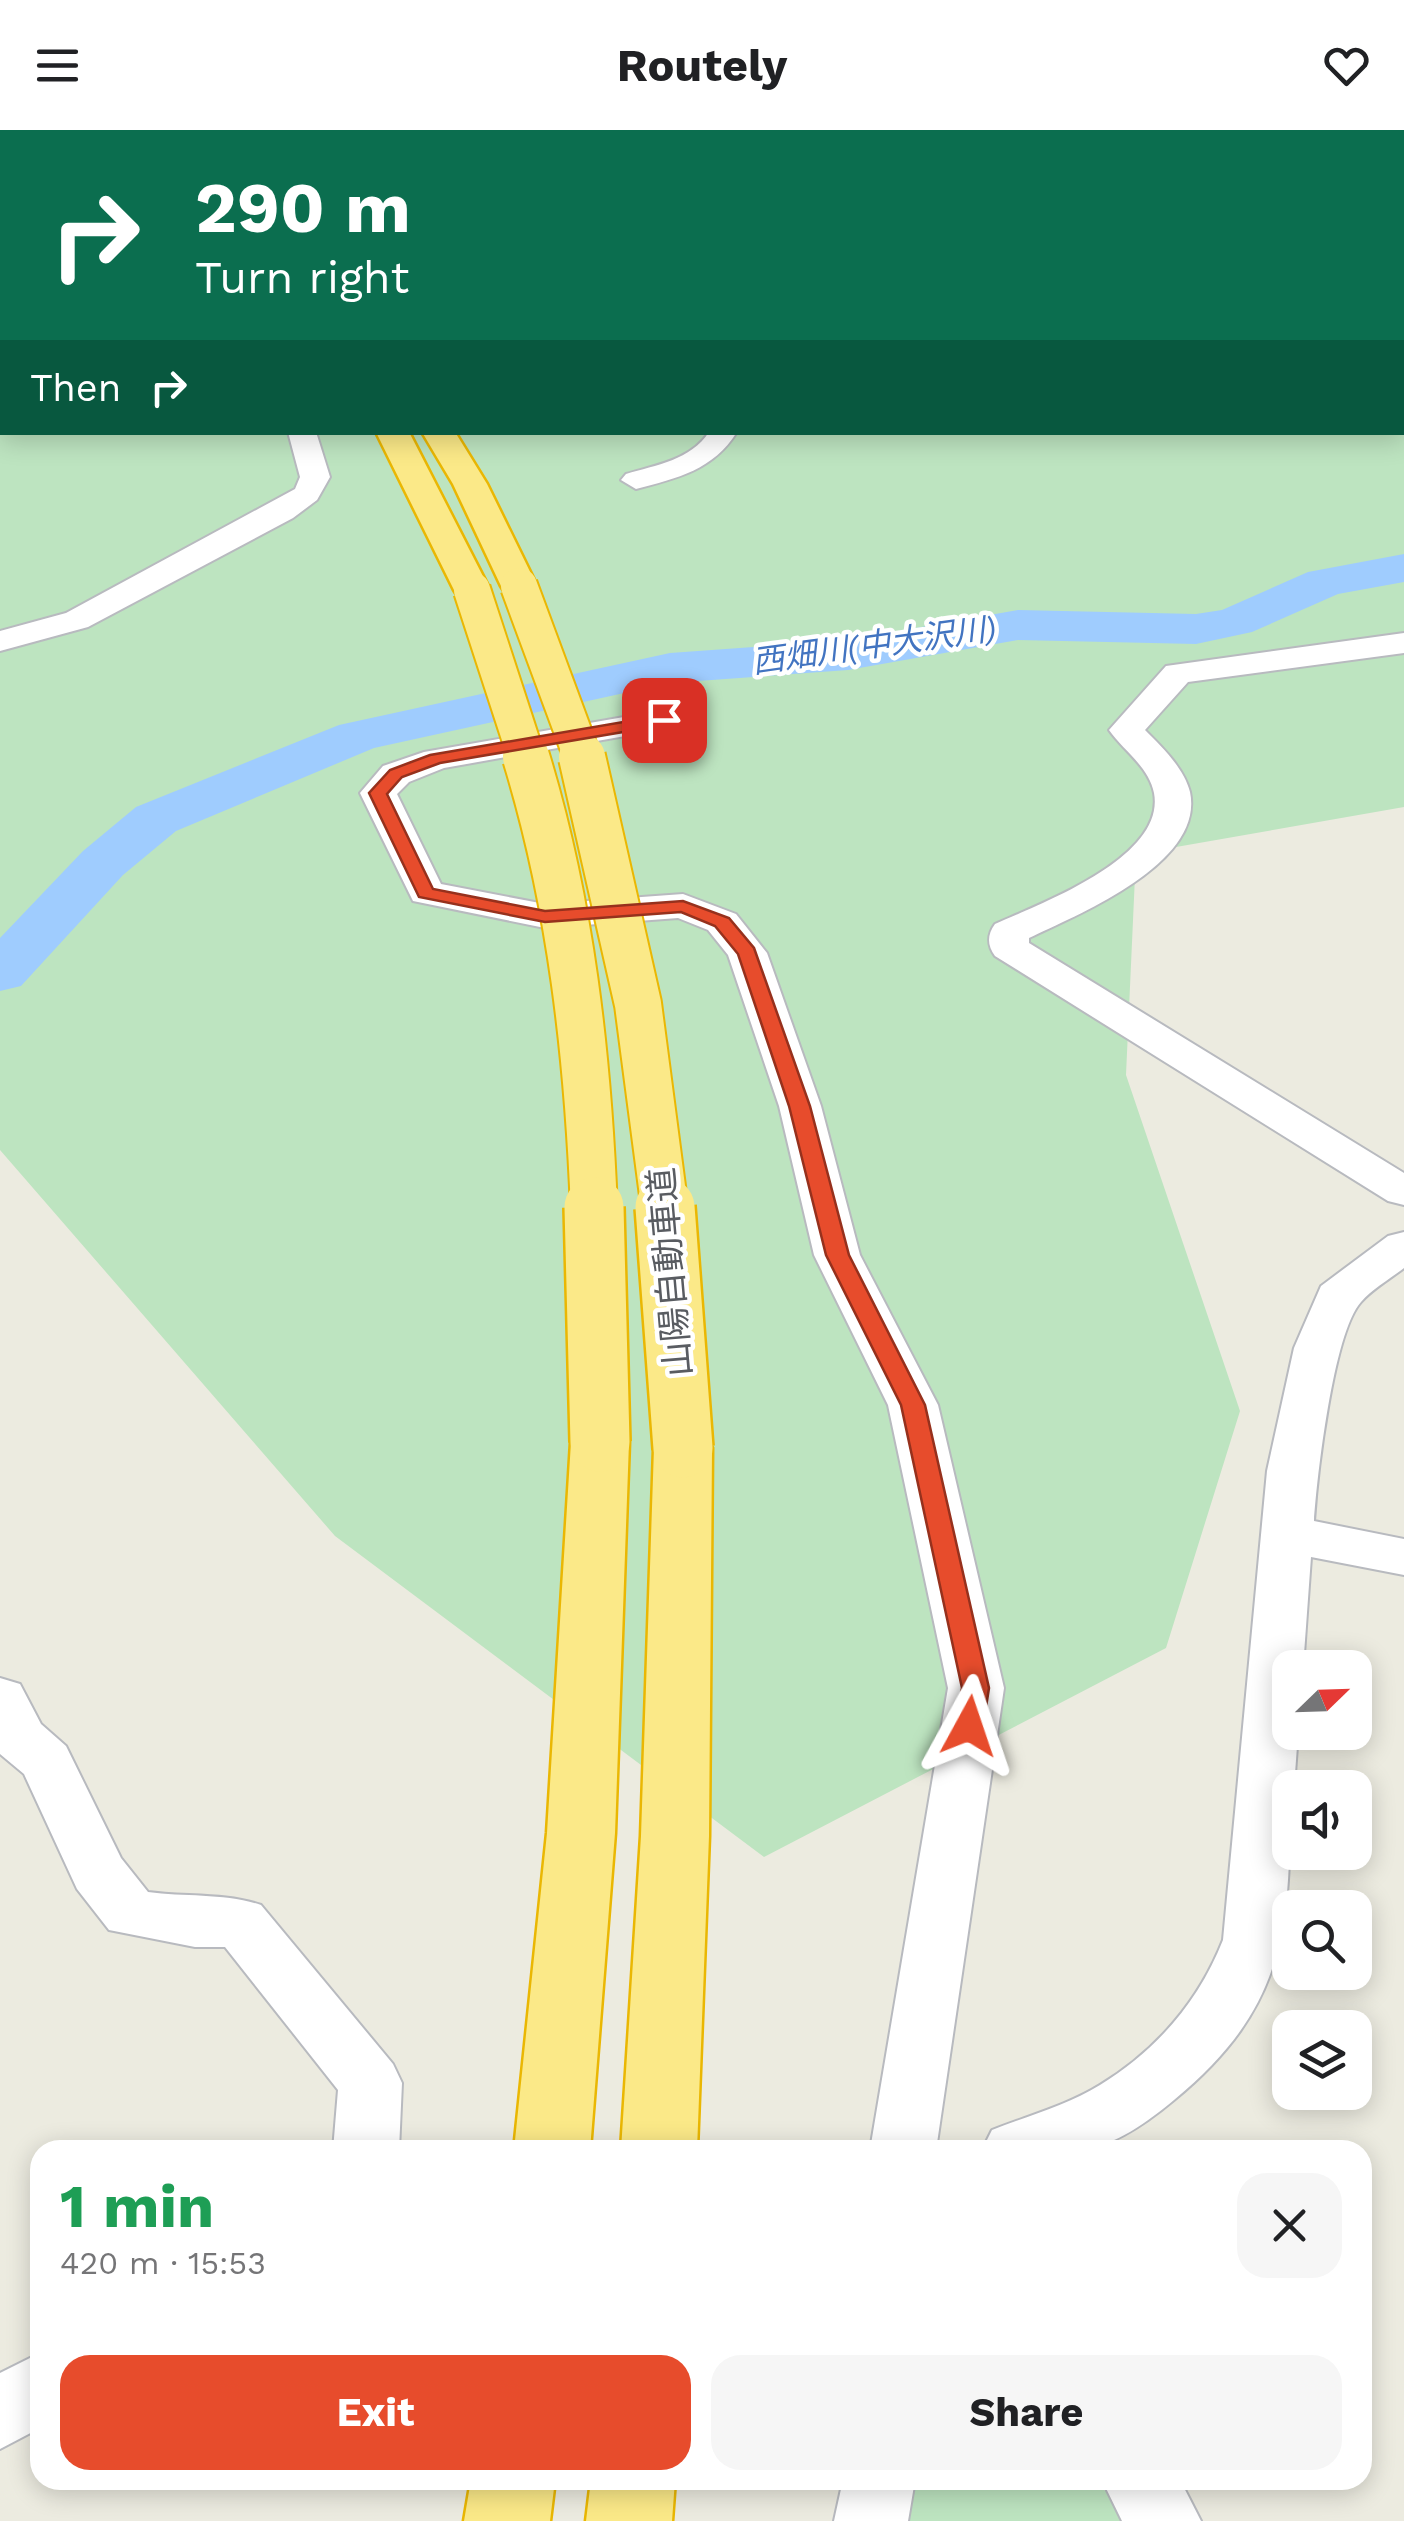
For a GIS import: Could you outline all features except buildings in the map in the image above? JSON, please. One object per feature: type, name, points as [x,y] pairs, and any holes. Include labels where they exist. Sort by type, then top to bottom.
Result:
[{"type":"highway","name":"山陽自動車道","points":[[394,435],[472,590],[525,746],[569,940],[587,1095],[597,1239],[600,1442],[581,1832],[553,2140]]},
{"type":"highway","name":"山陽自動車道","points":[[440,435],[470,484],[519,586],[578,740],[626,932],[673,1255],[683,1448],[675,1836],[660,2140]]},
{"type":"highway","points":[[507,2521],[512,2490]]},
{"type":"highway","points":[[629,2521],[632,2490]]},
{"type":"street","points":[[0,641],[77,620],[282,512],[306,494],[316,477],[303,435]]},
{"type":"street","points":[[636,480],[694,462],[711,451],[721,435]]},
{"type":"street","points":[[1404,643],[1178,672],[1126,730],[1158,763],[1174,797],[1165,833],[1122,878],[1009,932],[1009,948],[1404,1192]]},
{"type":"street","points":[[664,720],[436,759],[396,774],[378,793],[426,893],[545,916],[683,906],[722,922],[748,952],[800,1106],[838,1255],[913,1405],[976,1688],[905,2140]]},
{"type":"street","points":[[1040,2140],[1122,2105],[1191,2049],[1233,1994],[1253,1940],[1292,1472],[1318,1348],[1338,1296],[1404,1246]]},
{"type":"street","points":[[1286,1534],[1404,1557]]},
{"type":"street","points":[[0,1698],[19,1738],[46,1761],[98,1872],[130,1913],[195,1923],[240,1922],[370,2083],[367,2140]]},
{"type":"street","points":[[871,2521],[877,2490]]},
{"type":"street","points":[[1144,2490],[1164,2521]]},
{"type":"green space","points":[[0,435],[1404,435],[1404,807],[1136,854],[1126,1075],[1240,1411],[1166,1648],[764,1857],[335,1536],[0,1150]]},
{"type":"green space","points":[[857,2490],[1104,2490],[1187,2521],[841,2521]]},
{"type":"waterway","name":"西畑川(中大沢川)","points":[[0,973],[103,863],[156,819],[358,736],[670,668],[848,655],[1018,625],[1196,629],[1235,622],[1325,582],[1404,568]]},
{"type":"route","points":[[664,720],[436,759],[396,774],[378,793],[426,893],[545,916],[683,906],[722,922],[748,952],[800,1106],[838,1255],[913,1405],[976,1688],[969,1726]]}]
